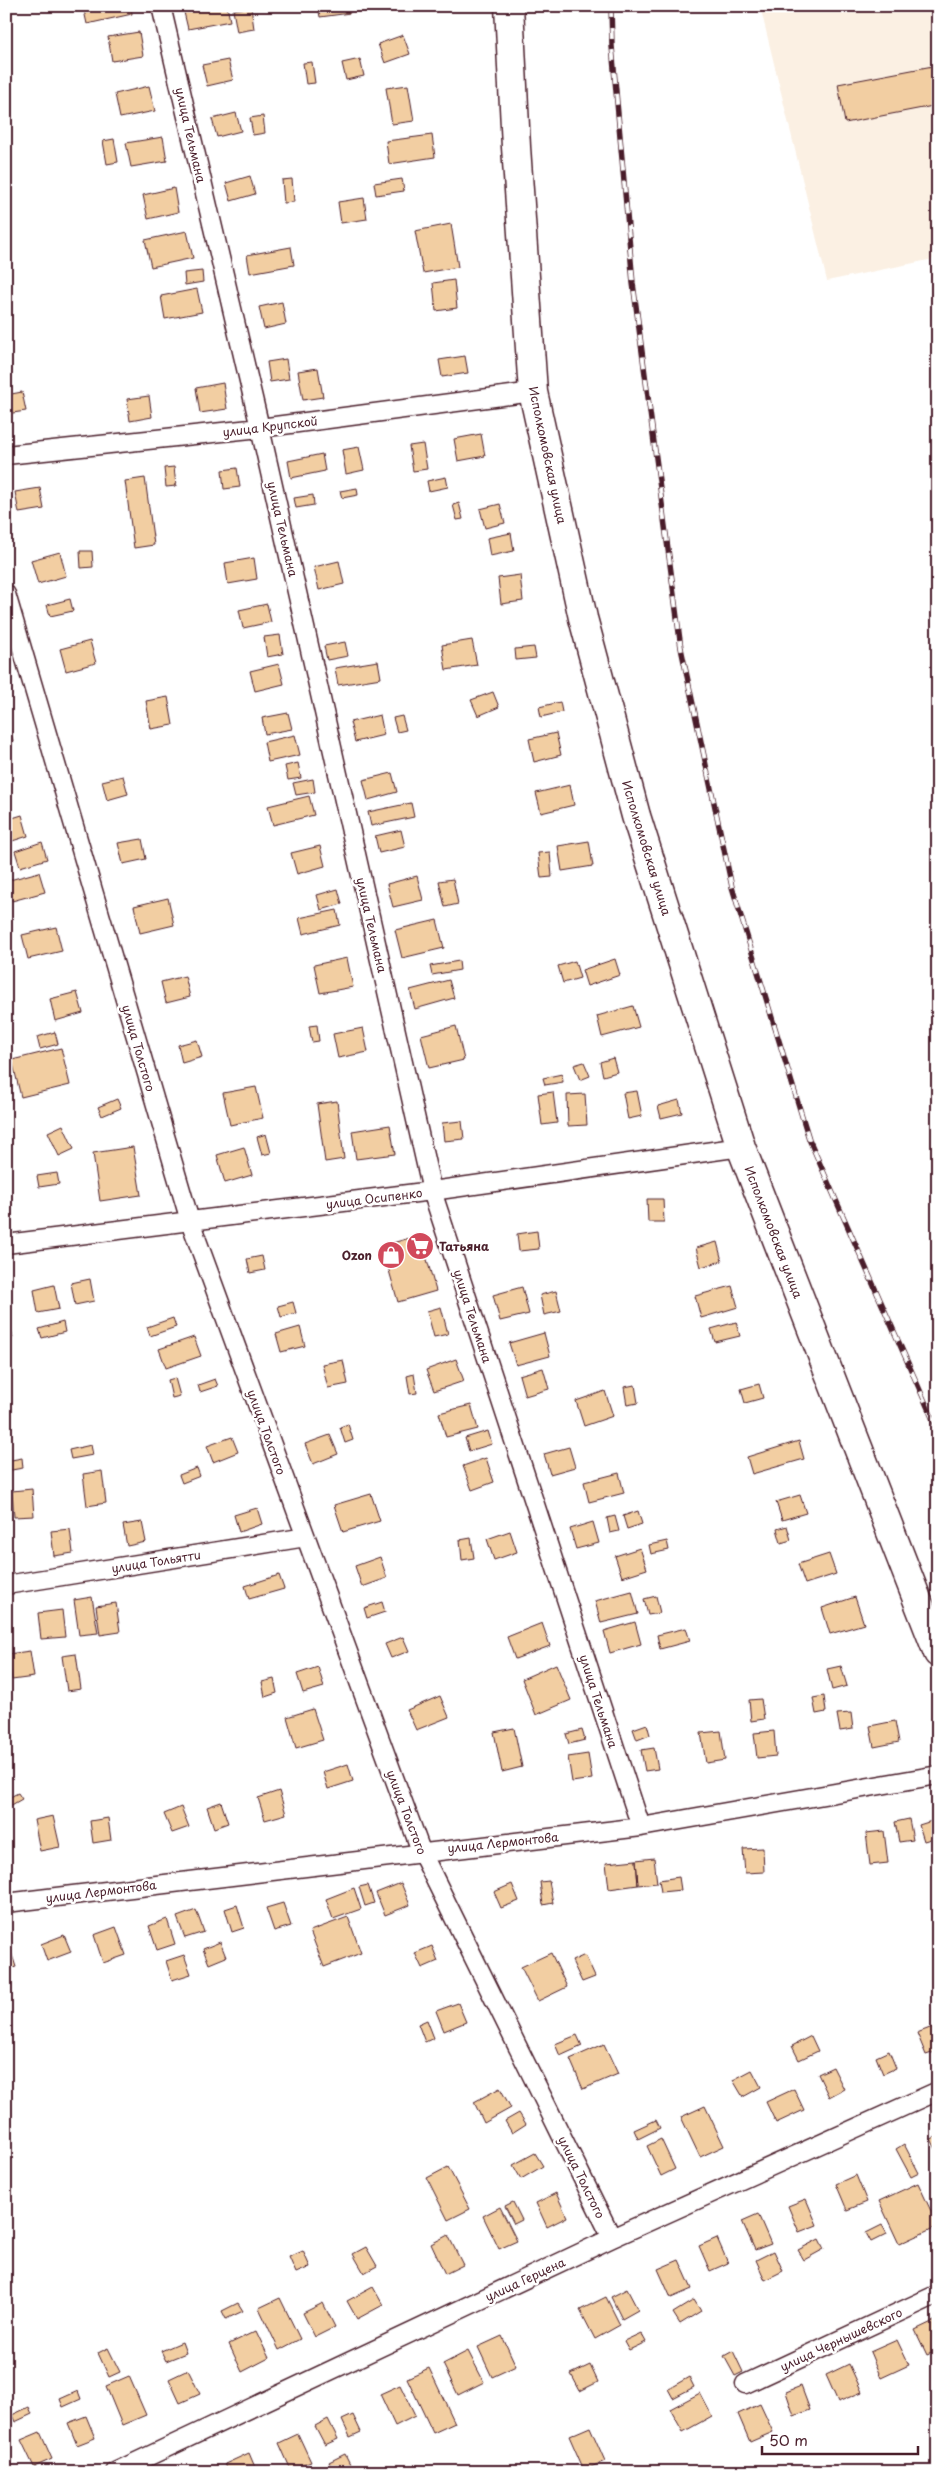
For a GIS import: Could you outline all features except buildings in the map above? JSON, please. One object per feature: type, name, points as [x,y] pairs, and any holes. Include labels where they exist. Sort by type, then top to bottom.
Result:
[{"type":"main road","name":"Исполкомовская улица","points":[[508,6],[516,157],[533,392],[583,618],[636,816],[740,1147],[938,1653]]},
{"type":"street","name":"улица Тельмана","points":[[161,6],[260,428],[432,1191],[641,1827]]},
{"type":"street","name":"улица Крупской","points":[[6,455],[260,428],[533,392]]},
{"type":"street","name":"улица Толстого","points":[[6,594],[190,1221],[421,1851],[612,2238]]},
{"type":"street","name":"улица Осипенко","points":[[6,1244],[432,1191],[740,1147]]},
{"type":"street","name":"улица Тольятти","points":[[6,1585],[306,1536]]},
{"type":"street","name":"улица Лермонтова","points":[[6,1903],[421,1851],[641,1827],[938,1776]]},
{"type":"street","name":"улица Герцена","points":[[115,2472],[612,2238],[938,2091]]},
{"type":"street","name":"улица Чернышевского","points":[[745,2384],[938,2294]]},
{"type":"shaded area","points":[[760,6],[938,6],[938,258],[827,281]]},
{"type":"railway","points":[[611,6],[612,46],[633,283],[681,648],[732,887],[809,1139],[938,1431]]},
{"type":"place","name":"Татьяна","points":[[420,1246]]},
{"type":"place","name":"Ozon","points":[[391,1255]]}]
